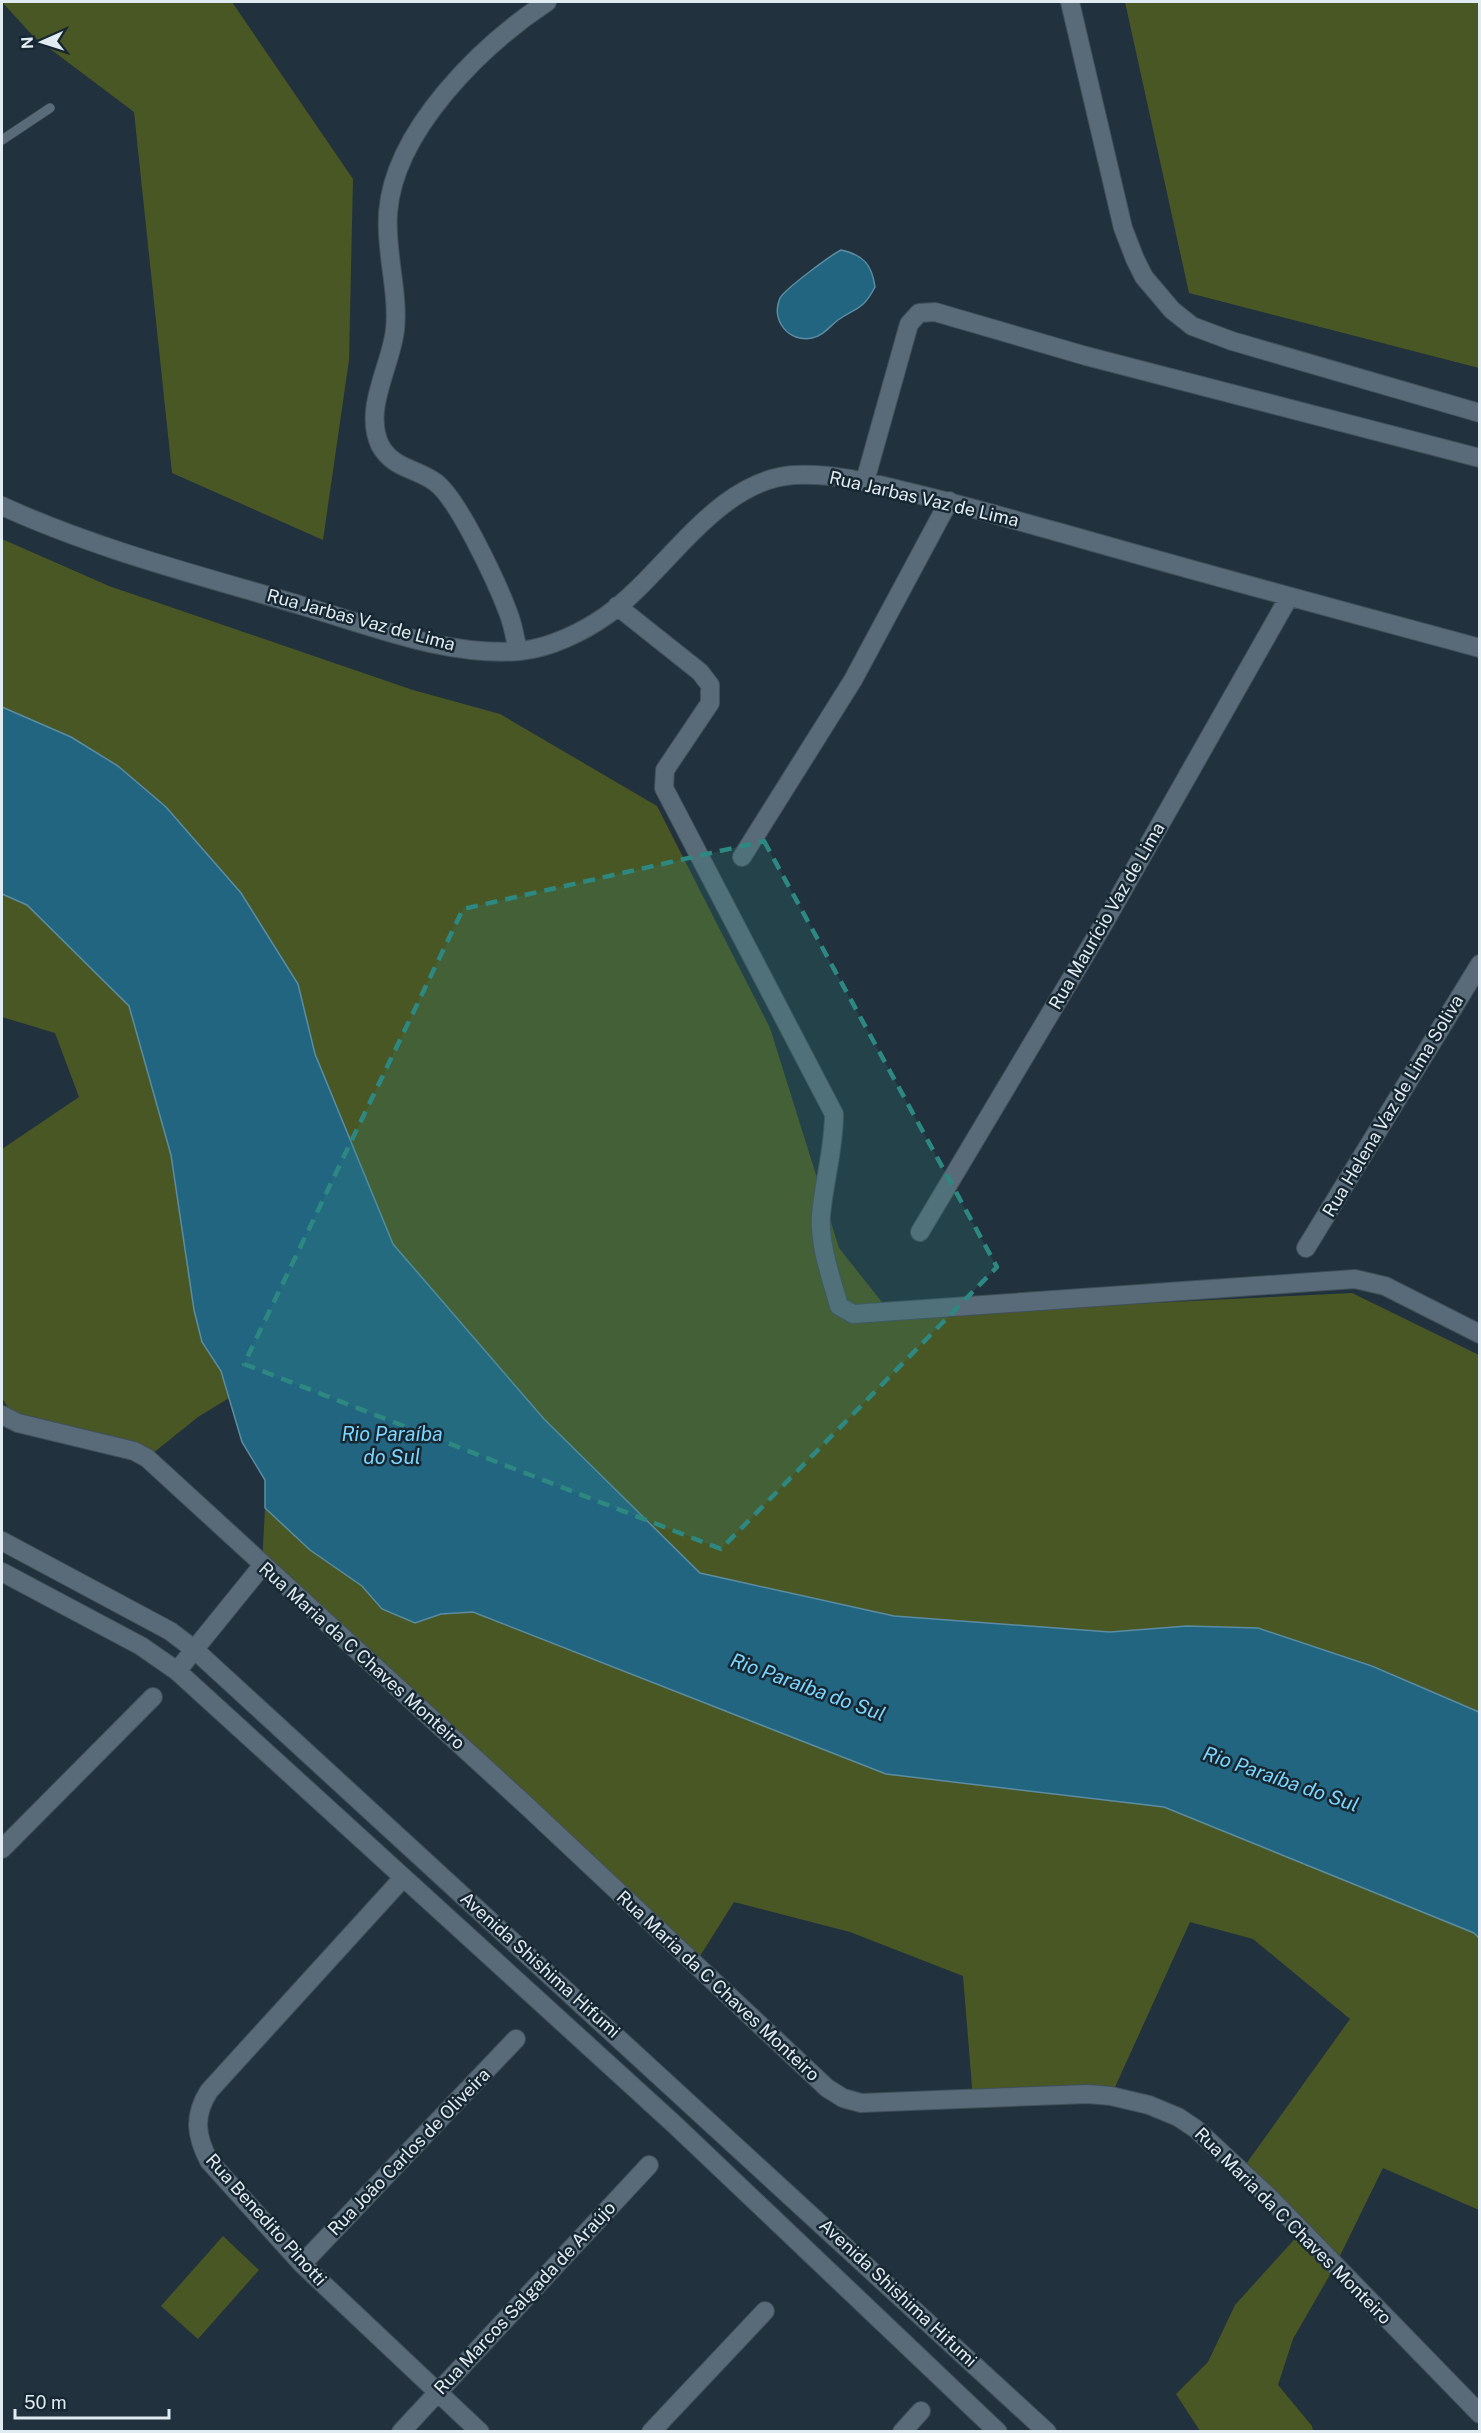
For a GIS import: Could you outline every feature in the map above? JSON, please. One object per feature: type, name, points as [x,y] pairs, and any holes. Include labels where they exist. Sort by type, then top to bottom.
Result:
[{"type":"street","points":[[518,651],[509,613],[458,509],[435,482],[399,466],[386,454],[376,432],[375,414],[395,330],[396,301],[388,233],[388,212],[399,167],[428,117],[451,87],[484,52],[548,2]]},
{"type":"street","points":[[1070,2],[1123,228],[1144,277],[1172,310],[1192,327],[1232,342],[1479,413]]},
{"type":"street","points":[[865,482],[909,324],[919,313],[935,312],[1086,356],[1479,458]]},
{"type":"street","name":"Rua Jarbas Vaz de Lima","points":[[2,506],[126,554],[400,634],[464,648],[518,651],[554,643],[594,623],[617,606],[712,513],[737,494],[760,482],[790,475],[819,474],[949,501],[1479,648]]},
{"type":"street","points":[[742,857],[853,680],[949,501]]},
{"type":"street","name":"Rua Maurício Vaz de Lima","points":[[920,1232],[1103,925],[1289,597]]},
{"type":"street","points":[[617,606],[700,672],[710,685],[710,703],[664,770],[664,788],[834,1114],[834,1140],[821,1215],[822,1241],[839,1306],[853,1314],[1355,1279],[1385,1286],[1479,1334]]},
{"type":"street","name":"Rua Helena Vaz de Lima Soliva","points":[[1306,1248],[1479,964]]},
{"type":"street","name":"Rua Maria da C Chaves Monteiro","points":[[2,1415],[18,1423],[134,1451],[147,1458],[262,1566],[528,1807],[827,2088],[843,2098],[861,2103],[1088,2094],[1110,2096],[1149,2105],[1178,2117],[1196,2129],[1270,2198],[1479,2414]]},
{"type":"street","name":"Avenida Shishima Hifumi","points":[[2,1541],[170,1632],[195,1650],[1047,2432]]},
{"type":"street","points":[[177,1671],[262,1566]]},
{"type":"street","name":"Avenida Shishima Hifumi","points":[[2,1572],[141,1646],[177,1671],[682,2132],[998,2432]]},
{"type":"street","points":[[2,1849],[153,1697]]},
{"type":"street","name":"Rua Benedito Pinotti","points":[[403,1878],[209,2091],[199,2112],[197,2124],[199,2138],[209,2162],[302,2264],[480,2432]]},
{"type":"street","name":"Rua João Carlos de Oliveira","points":[[302,2264],[516,2039]]},
{"type":"street","name":"Rua Marcos Salgada de Araújo","points":[[401,2432],[649,2165]]},
{"type":"street","points":[[651,2432],[765,2311]]},
{"type":"street","points":[[902,2432],[921,2411]]},
{"type":"lane","points":[[2,140],[50,108]]},
{"type":"highlighted area","points":[[764,841],[997,1267],[721,1549],[244,1364],[463,909]]},
{"type":"green space","points":[[2,2],[232,2],[353,179],[349,360],[323,540],[172,473],[134,112],[33,36]]},
{"type":"green space","points":[[1125,2],[1479,2],[1479,368],[1189,293]]},
{"type":"green space","points":[[2,539],[109,586],[413,690],[500,714],[657,806],[770,1028],[839,1248],[893,1316],[1352,1293],[1479,1355],[1479,1712],[1372,1665],[1258,1628],[1187,1626],[1110,1632],[894,1616],[700,1573],[544,1419],[393,1244],[315,1054],[298,984],[241,893],[166,807],[118,766],[71,737],[2,707]]},
{"type":"green space","points":[[2,894],[27,905],[129,1006],[171,1155],[194,1310],[202,1342],[221,1371],[229,1398],[198,1417],[147,1458],[18,1423],[2,1398],[2,1149],[79,1097],[55,1033],[2,1017]]},
{"type":"green space","points":[[265,1508],[310,1550],[362,1586],[382,1609],[415,1623],[441,1614],[473,1612],[886,1774],[1164,1807],[1474,1933],[1480,1938],[1479,2210],[1383,2168],[1335,2266],[1293,2339],[1278,2385],[1312,2426],[1313,2431],[1200,2431],[1176,2394],[1208,2362],[1235,2305],[1301,2232],[1241,2171],[1350,2019],[1253,1939],[1190,1922],[1111,2096],[973,2099],[963,1976],[850,1932],[734,1902],[695,1964],[262,1566]]},
{"type":"green space","points":[[223,2236],[259,2270],[198,2339],[161,2306]]},
{"type":"water","points":[[841,250],[856,255],[866,262],[872,273],[875,287],[867,300],[826,331],[812,338],[796,337],[789,333],[780,322],[778,306],[780,298],[799,280]]},
{"type":"water","name":"Rio Paraíba do Sul","points":[[2,707],[71,737],[118,766],[166,807],[241,893],[298,984],[315,1054],[393,1244],[544,1419],[700,1573],[894,1616],[1110,1632],[1187,1626],[1258,1628],[1372,1666],[1479,1712],[1479,1938],[1474,1933],[1164,1807],[886,1774],[473,1612],[441,1614],[415,1623],[382,1609],[362,1586],[310,1550],[265,1508],[265,1480],[242,1442],[221,1371],[202,1342],[194,1310],[171,1155],[129,1006],[27,905],[2,894]]}]
